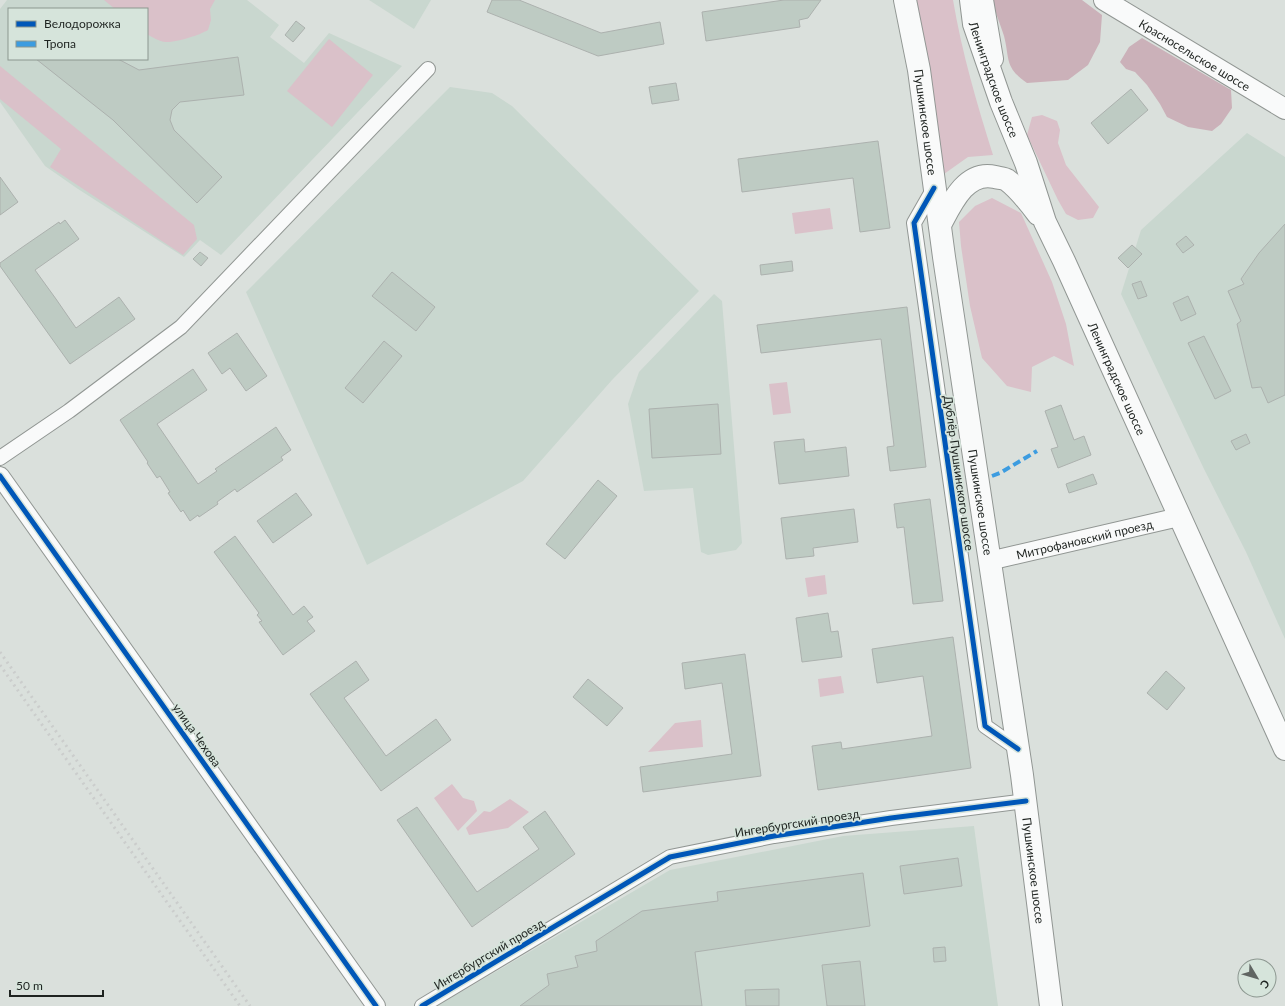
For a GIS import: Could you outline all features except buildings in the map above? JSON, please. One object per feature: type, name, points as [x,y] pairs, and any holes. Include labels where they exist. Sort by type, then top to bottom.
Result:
[{"type":"main road","name":"Пушкинское шоссе","points":[[905,0],[919,70],[934,188],[1026,801],[1051,1006]]},
{"type":"main road","name":"Ленинградское шоссе","points":[[970,0],[974,24],[1001,102],[1026,163],[1045,222],[1284,744]]},
{"type":"main road","points":[[983,0],[1001,102]]},
{"type":"main road","name":"Красносельское шоссе","points":[[1104,0],[1285,109]]},
{"type":"main road","points":[[940,225],[954,197],[974,178],[990,175],[1006,179],[1021,193],[1045,222]]},
{"type":"street","points":[[0,458],[69,410],[181,326],[428,69]]},
{"type":"street","name":"Дублёр Пушкинского шоссе","points":[[934,188],[914,223],[985,726],[1018,749]]},
{"type":"street","name":"улица Чехова","points":[[0,476],[376,1006]]},
{"type":"street","name":"Митрофановский проезд","points":[[989,561],[1179,517]]},
{"type":"street","name":"Ингербургский проезд","points":[[422,1006],[670,857],[774,836],[891,818],[1026,801]]},
{"type":"shaded area","points":[[7,0],[247,0],[279,25],[270,37],[304,63],[329,33],[402,66],[221,255],[200,240],[184,257],[78,189],[45,166],[0,102],[0,9]]},
{"type":"shaded area","points":[[104,0],[215,0],[210,9],[211,20],[208,30],[187,38],[169,42],[158,40],[148,35],[148,8],[114,8]]},
{"type":"shaded area","points":[[369,0],[431,0],[414,29]]},
{"type":"shaded area","points":[[916,0],[953,0],[970,78],[993,155],[968,157],[944,174]]},
{"type":"shaded area","points":[[993,0],[1082,0],[1102,15],[1100,42],[1088,65],[1068,80],[1027,83],[1011,67],[1004,36],[996,14]]},
{"type":"shaded area","points":[[1142,38],[1231,90],[1232,108],[1221,124],[1212,131],[1188,127],[1167,117],[1147,85],[1135,72],[1126,69],[1120,62],[1129,47]]},
{"type":"shaded area","points":[[329,39],[373,75],[332,127],[287,91]]},
{"type":"shaded area","points":[[0,66],[194,225],[197,239],[183,255],[50,167],[61,149],[0,99]]},
{"type":"shaded area","points":[[450,87],[492,93],[512,106],[699,291],[612,380],[523,481],[367,565],[246,292]]},
{"type":"shaded area","points":[[1042,115],[1057,121],[1060,130],[1058,143],[1066,165],[1099,207],[1093,218],[1078,220],[1066,214],[1058,200],[1027,135],[1032,117]]},
{"type":"shaded area","points":[[1247,133],[1285,157],[1285,639],[1246,552],[1204,469],[1121,294],[1141,230]]},
{"type":"shaded area","points":[[992,198],[1021,213],[1052,282],[1066,324],[1074,366],[1054,356],[1032,367],[1031,392],[1007,386],[982,358],[970,306],[959,222],[975,206]]},
{"type":"shaded area","points":[[830,208],[833,229],[795,234],[792,213]]},
{"type":"shaded area","points":[[714,294],[722,301],[742,543],[736,550],[708,555],[701,552],[693,488],[644,491],[628,404],[639,372]]},
{"type":"shaded area","points":[[787,382],[791,413],[773,415],[769,384]]},
{"type":"shaded area","points":[[825,575],[827,594],[808,597],[805,578]]},
{"type":"shaded area","points":[[841,676],[844,693],[820,697],[818,679]]},
{"type":"shaded area","points":[[701,720],[703,747],[648,752],[675,723]]},
{"type":"shaded area","points":[[452,784],[463,798],[474,801],[477,811],[458,831],[434,798]]},
{"type":"shaded area","points":[[510,799],[529,812],[508,828],[469,835],[466,828],[484,811],[490,812]]},
{"type":"shaded area","points":[[974,826],[998,1006],[437,1006],[670,870],[843,836]]},
{"type":"railway","points":[[0,652],[250,1006]]},
{"type":"railway","points":[[0,665],[240,1006]]},
{"type":"marked path","points":[[992,476],[1000,473],[1037,451]]},
{"type":"cycle path","points":[[934,188],[914,223],[985,726],[1018,749]]},
{"type":"cycle path","points":[[0,476],[376,1006]]},
{"type":"cycle path","points":[[422,1006],[670,857],[774,836],[891,818],[1026,801]]}]
